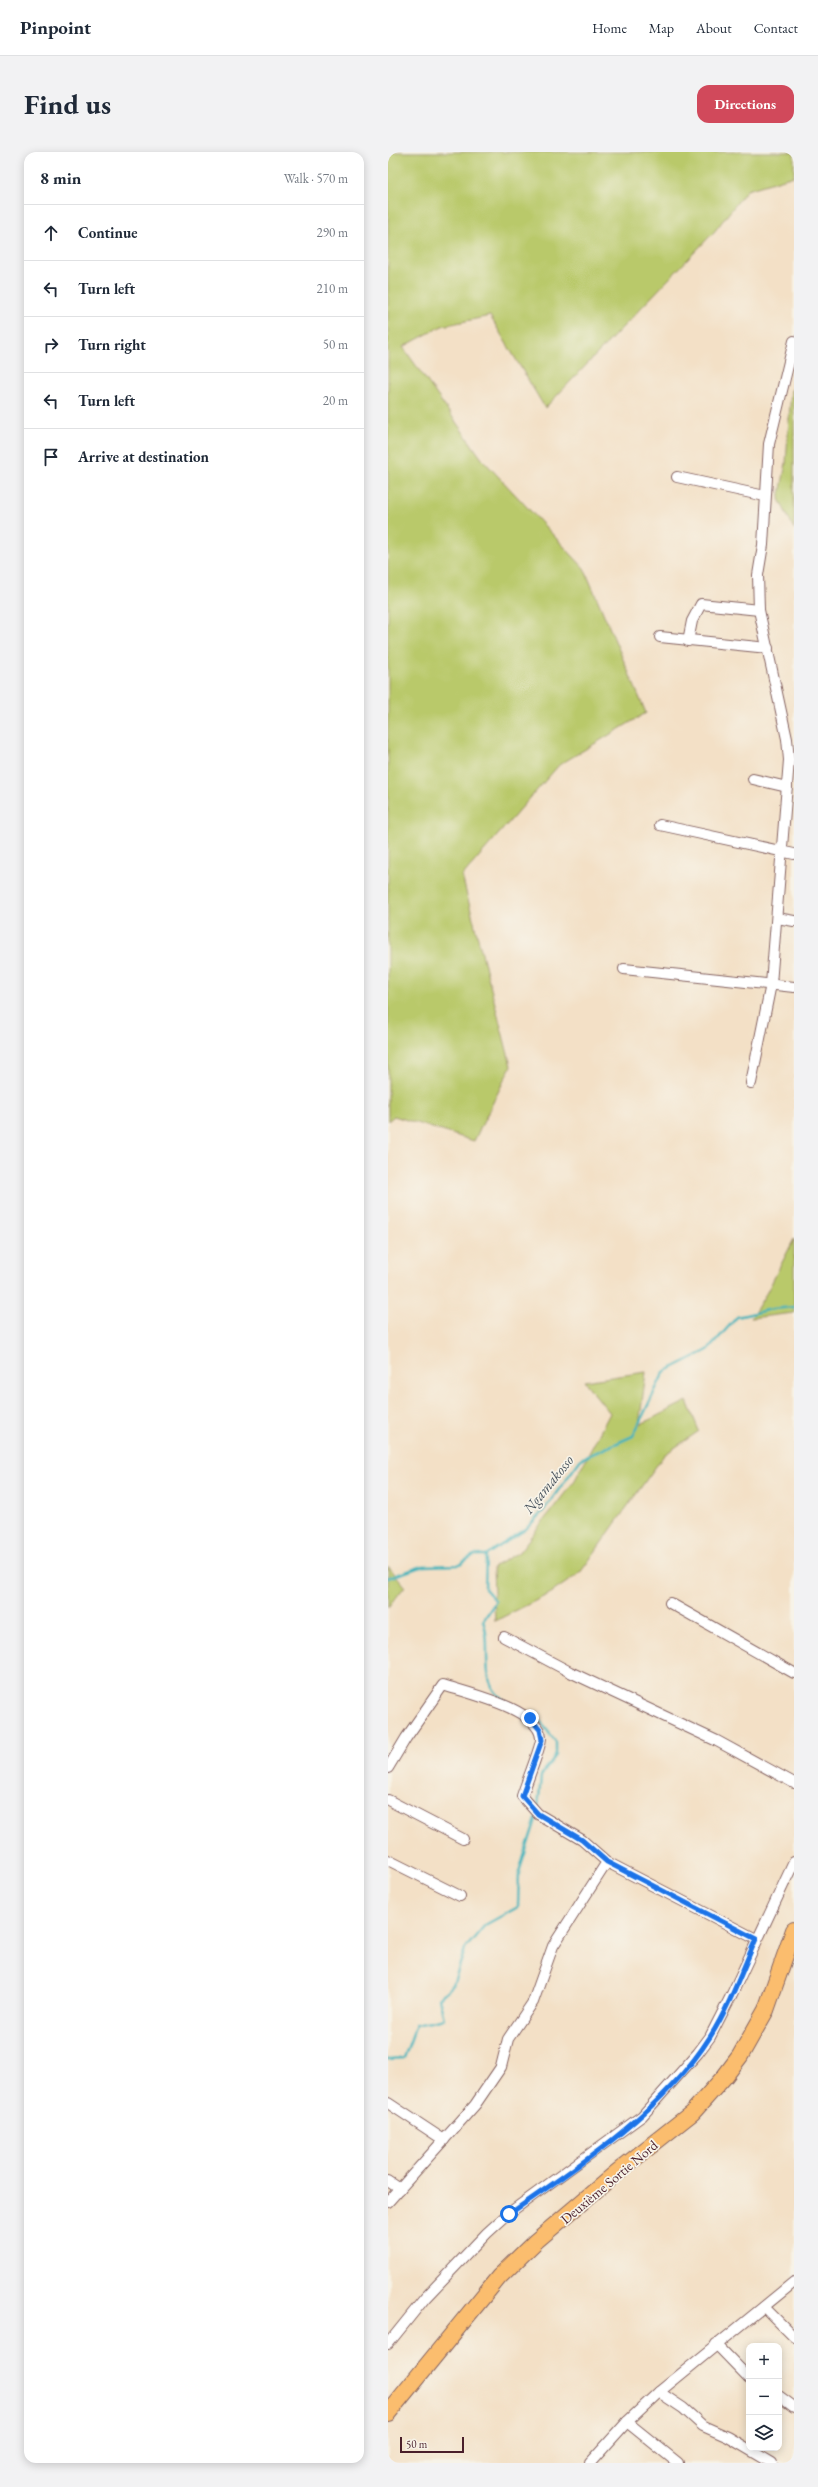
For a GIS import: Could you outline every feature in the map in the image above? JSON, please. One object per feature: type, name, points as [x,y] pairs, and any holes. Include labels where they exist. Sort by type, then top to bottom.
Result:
[{"type":"main road","name":"Deuxième Sortie Nord","points":[[388,2412],[499,2277],[536,2241],[616,2173],[692,2113],[725,2076],[740,2056],[763,2016],[790,1950],[794,1930]]},
{"type":"street","points":[[751,1083],[771,984],[789,760],[787,739],[759,610],[758,575],[763,545],[769,444],[794,341]]},
{"type":"street","points":[[677,478],[765,496]]},
{"type":"street","points":[[688,641],[692,621],[701,604],[759,610]]},
{"type":"street","points":[[660,637],[768,648]]},
{"type":"street","points":[[753,779],[787,787]]},
{"type":"street","points":[[660,825],[794,854]]},
{"type":"street","points":[[777,918],[794,921]]},
{"type":"street","points":[[624,969],[794,987]]},
{"type":"street","points":[[670,1603],[794,1673]]},
{"type":"street","points":[[504,1637],[570,1672],[717,1741],[794,1783]]},
{"type":"street","points":[[388,1768],[406,1738],[443,1685],[501,1704],[530,1718],[540,1730],[542,1740],[522,1796],[538,1814],[582,1840],[607,1862],[756,1939]]},
{"type":"street","points":[[388,1800],[463,1839]]},
{"type":"street","points":[[388,1860],[460,1896]]},
{"type":"street","points":[[388,2202],[475,2105],[501,2067],[508,2039],[533,2002],[553,1946],[607,1862]]},
{"type":"street","points":[[388,2344],[426,2298],[487,2233],[509,2214],[642,2116],[664,2092],[710,2037],[794,1862]]},
{"type":"street","points":[[388,2103],[444,2140]]},
{"type":"street","points":[[388,2181],[400,2189]]},
{"type":"street","points":[[590,2463],[627,2422],[659,2392],[716,2344],[794,2282]]},
{"type":"street","points":[[764,2307],[794,2337]]},
{"type":"street","points":[[716,2344],[746,2375]]},
{"type":"street","points":[[659,2392],[683,2408],[703,2426],[728,2437],[772,2463]]},
{"type":"street","points":[[782,2398],[794,2407]]},
{"type":"street","points":[[627,2422],[678,2463]]},
{"type":"green space","points":[[388,152],[794,152],[794,176],[747,190],[714,232],[545,408],[490,316],[442,326],[403,347],[482,459],[584,568],[646,713],[559,765],[462,876],[511,1066],[474,1141],[394,1116],[388,1121]]},
{"type":"green space","points":[[794,388],[794,529],[779,499],[786,463],[791,390]]},
{"type":"green space","points":[[794,1239],[794,1313],[751,1318],[767,1292]]},
{"type":"green space","points":[[646,1372],[639,1425],[687,1401],[699,1431],[664,1455],[580,1573],[551,1593],[495,1621],[493,1567],[519,1552],[575,1480],[610,1413],[584,1381]]},
{"type":"green space","points":[[388,1566],[405,1586],[388,1608]]},
{"type":"waterway","name":"Ngamakosso","points":[[388,1578],[423,1566],[458,1565],[474,1555],[486,1555],[526,1529],[543,1511],[581,1459],[633,1436],[664,1372],[708,1350],[737,1317],[772,1309],[794,1307]]},
{"type":"waterway","points":[[486,1555],[485,1589],[496,1601],[483,1621],[486,1631],[488,1675],[491,1685],[497,1694],[507,1702]]},
{"type":"waterway","points":[[532,1716],[540,1721],[556,1742],[556,1755],[541,1776],[538,1808]]},
{"type":"waterway","points":[[388,2059],[404,2058],[416,2025],[444,2019],[439,1998],[453,1985],[465,1949],[485,1925],[518,1907],[519,1872],[537,1816]]},
{"type":"route","points":[[509,2214],[537,2195],[642,2116],[664,2092],[710,2037],[732,1994],[756,1939],[607,1862],[582,1840],[538,1814],[522,1796],[532,1763],[542,1740],[540,1730],[530,1718]]}]
